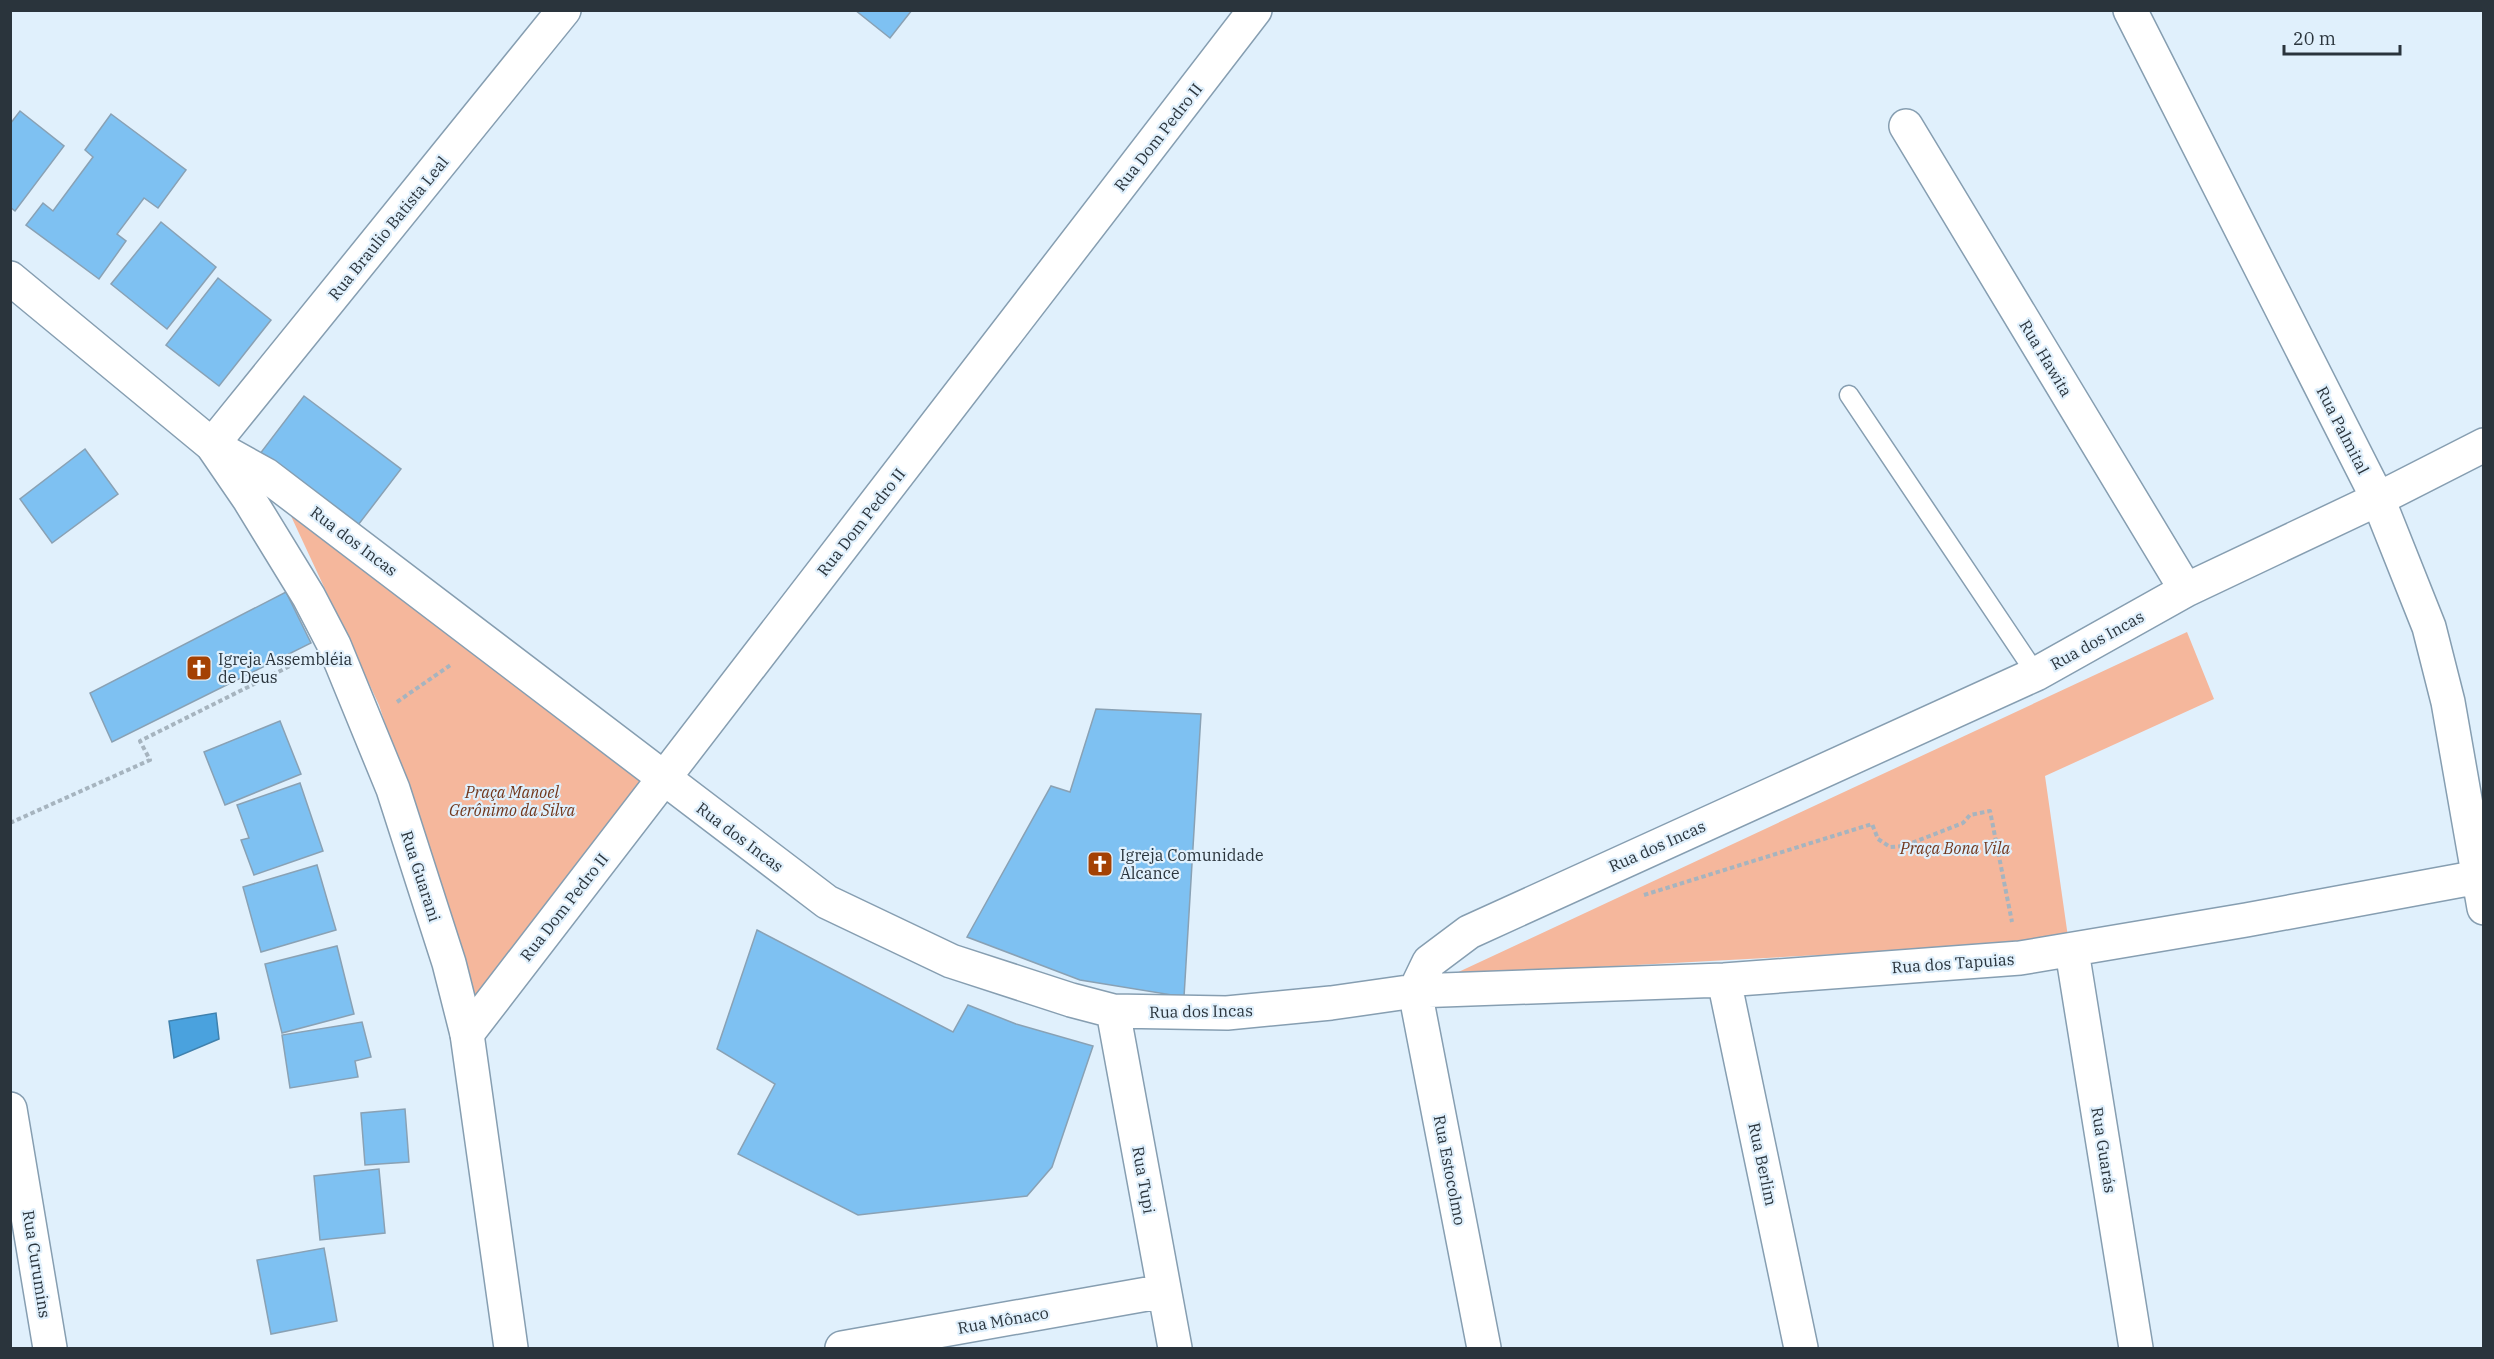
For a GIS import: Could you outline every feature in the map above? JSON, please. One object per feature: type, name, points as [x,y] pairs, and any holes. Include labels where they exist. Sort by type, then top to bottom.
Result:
[{"type":"street","name":"Rua Braulio Batista Leal","points":[[212,445],[564,10]]},
{"type":"street","name":"Rua Dom Pedro II","points":[[467,1034],[1256,10]]},
{"type":"street","name":"Rua Palmital","points":[[2130,10],[2378,499],[2429,627],[2448,702],[2482,887]]},
{"type":"street","name":"Rua Hawita","points":[[1906,126],[2186,590]]},
{"type":"street","name":"Rua dos Incas","points":[[10,278],[212,445],[267,475],[827,902],[951,961],[1071,1000],[1113,1011],[1227,1013],[1331,1003],[1415,991],[1429,962],[1469,932],[2036,674],[2186,590],[2378,499],[2484,445]]},
{"type":"street","name":"Rua Guarani","points":[[212,445],[249,499],[309,597],[334,645],[393,789],[449,963],[467,1034],[511,1348]]},
{"type":"street","name":"Rua dos Tapuias","points":[[1415,991],[1724,980],[2020,958],[2482,887]]},
{"type":"street","name":"Rua Guarás","points":[[2072,951],[2136,1348]]},
{"type":"street","name":"Rua Berlim","points":[[1724,980],[1801,1348]]},
{"type":"street","name":"Rua Estocolmo","points":[[1415,991],[1484,1348]]},
{"type":"street","name":"Rua Tupi","points":[[1113,1011],[1175,1348]]},
{"type":"street","name":"Rua Curumins","points":[[10,1109],[50,1348]]},
{"type":"street","name":"Rua Mônaco","points":[[843,1348],[1164,1291]]},
{"type":"lane","points":[[1849,395],[2036,674]]},
{"type":"path","points":[[10,822],[150,760],[140,741],[334,645]]},
{"type":"path","points":[[392,706],[459,659]]},
{"type":"path","points":[[1633,898],[1872,824],[1878,839],[1890,847],[1904,846],[1963,823],[1970,815],[1990,811],[2020,958]]},
{"type":"green space","name":"Praça Manoel Gerônimo da Silva","points":[[284,501],[650,787],[475,995],[379,705]]},
{"type":"green space","name":"Praça Bona Vila","points":[[2187,632],[2214,699],[2045,776],[2068,937],[1912,950],[1452,975]]},
{"type":"water","points":[[216,1013],[219,1039],[174,1058],[169,1021]]},
{"type":"building","points":[[855,10],[912,10],[890,38]]},
{"type":"building","points":[[20,111],[64,146],[15,211],[10,207],[10,124]]},
{"type":"building","points":[[111,114],[186,170],[158,208],[144,198],[117,234],[126,241],[99,279],[26,225],[43,203],[53,211],[93,157],[85,150]]},
{"type":"building","points":[[161,222],[216,267],[167,329],[111,284]]},
{"type":"building","points":[[218,278],[271,320],[219,386],[166,345]]},
{"type":"building","points":[[304,396],[401,469],[355,529],[259,455]]},
{"type":"building","points":[[85,449],[118,494],[52,543],[20,499]]},
{"type":"building","name":"Igreja Assembléia de Deus","points":[[286,592],[311,643],[112,742],[90,693]]},
{"type":"building","name":"Igreja Comunidade Alcance","points":[[1096,709],[1201,714],[1184,997],[1080,980],[967,937],[1051,786],[1070,792]]},
{"type":"building","points":[[280,721],[301,774],[225,805],[204,752]]},
{"type":"building","points":[[300,783],[323,851],[254,875],[241,840],[249,838],[237,805]]},
{"type":"building","points":[[317,865],[336,930],[261,952],[243,887]]},
{"type":"building","points":[[757,930],[953,1032],[968,1005],[1016,1024],[1093,1046],[1052,1167],[1027,1196],[858,1215],[738,1154],[775,1084],[717,1049]]},
{"type":"building","points":[[337,946],[354,1014],[282,1033],[265,964]]},
{"type":"building","points":[[362,1022],[371,1057],[355,1061],[358,1077],[290,1088],[282,1035]]},
{"type":"building","points":[[405,1109],[409,1162],[365,1165],[361,1113]]},
{"type":"building","points":[[379,1169],[385,1233],[320,1240],[314,1176]]},
{"type":"building","points":[[324,1248],[337,1321],[271,1334],[257,1260]]},
{"type":"place","name":"Igreja Assembléia de Deus","points":[[199,668]]},
{"type":"place","name":"Igreja Comunidade Alcance","points":[[1100,864]]}]
